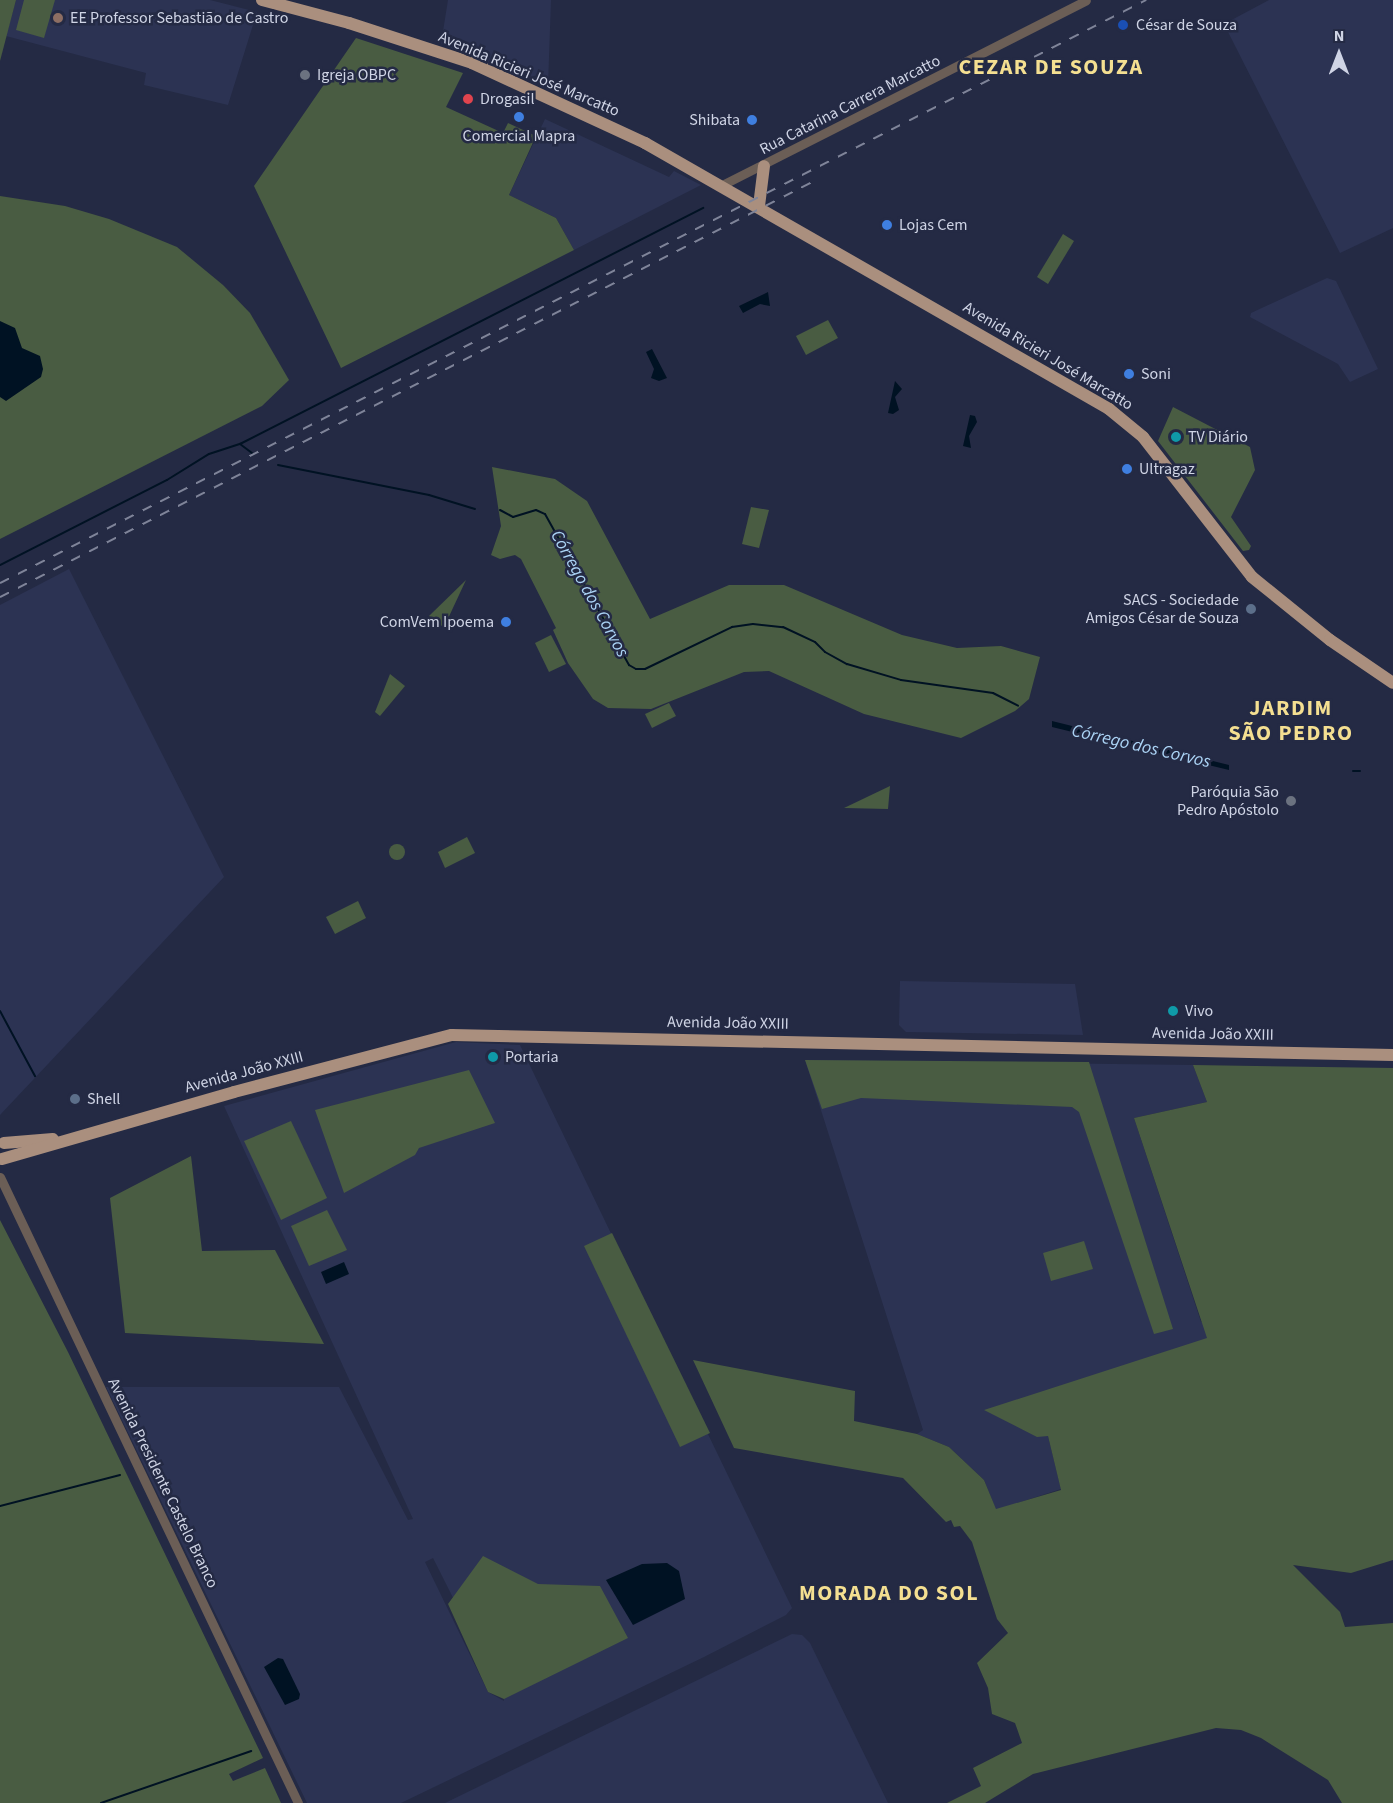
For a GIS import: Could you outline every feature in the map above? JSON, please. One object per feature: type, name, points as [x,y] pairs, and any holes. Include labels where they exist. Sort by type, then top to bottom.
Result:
[{"type":"main road","name":"Avenida Ricieri José Marcatto","points":[[262,0],[369,29],[472,63],[645,143],[814,237],[1122,417],[1143,436],[1244,569],[1330,640],[1393,683]]},
{"type":"main road","points":[[764,166],[764,210]]},
{"type":"main road","name":"Avenida João XXIII","points":[[1,1159],[436,1037],[464,1034],[1393,1055]]},
{"type":"main road","name":"Avenida João XXIII","points":[[2,1141],[75,1138]]},
{"type":"main road","points":[[1,1159],[2,1141]]},
{"type":"street","name":"Rua Catarina Carrera Marcatto","points":[[722,185],[764,166],[1086,0]]},
{"type":"street","name":"Avenida Presidente Castelo Branco","points":[[0,1177],[298,1803]]},
{"type":"shaded area","points":[[16,0],[210,0],[257,12],[228,105],[144,85],[146,73],[6,36]]},
{"type":"shaded area","points":[[448,0],[551,0],[548,86],[441,44]]},
{"type":"shaded area","points":[[1269,0],[1393,0],[1393,228],[1340,253],[1224,24]]},
{"type":"shaded area","points":[[545,119],[669,177],[674,171],[701,185],[574,250],[556,218],[509,195]]},
{"type":"shaded area","points":[[1327,278],[1336,281],[1378,369],[1350,382],[1338,364],[1250,317],[1251,313]]},
{"type":"shaded area","points":[[69,569],[224,877],[0,1115],[0,605]]},
{"type":"shaded area","points":[[900,981],[1075,984],[1083,1035],[906,1032],[899,1025]]},
{"type":"shaded area","points":[[456,1042],[520,1045],[792,1608],[786,1615],[401,1803],[307,1803],[106,1387],[339,1387],[408,1520],[413,1519],[224,1106]],"holes":[[[433,1558],[504,1701],[488,1692],[425,1562]]]},
{"type":"shaded area","points":[[805,1060],[1193,1065],[1207,1102],[1134,1118],[1201,1322],[1276,1301],[1048,1436],[1061,1489],[996,1510],[984,1480],[949,1447],[917,1434],[923,1430]]},
{"type":"shaded area","points":[[792,1634],[802,1635],[810,1643],[888,1803],[445,1803]]},
{"type":"green space","points":[[0,0],[16,0],[0,61]]},
{"type":"green space","points":[[24,0],[55,0],[44,38],[16,30]]},
{"type":"green space","points":[[356,38],[463,73],[446,107],[503,133],[508,123],[536,136],[509,195],[556,218],[574,250],[341,368],[254,186]]},
{"type":"green space","points":[[0,196],[65,206],[109,219],[177,247],[223,285],[250,313],[289,380],[262,406],[0,539]]},
{"type":"green space","points":[[1063,234],[1074,241],[1048,284],[1037,277]]},
{"type":"green space","points":[[828,320],[838,338],[806,355],[796,336]]},
{"type":"green space","points":[[1173,407],[1250,447],[1255,470],[1231,517],[1251,546],[1249,550],[1243,551],[1158,441]]},
{"type":"green space","points":[[492,467],[555,479],[587,501],[650,619],[729,585],[784,585],[902,635],[957,648],[1001,646],[1040,657],[1029,699],[1015,711],[961,738],[864,714],[769,671],[744,672],[651,709],[608,708],[593,699],[568,663],[553,630],[556,628],[521,559],[515,555],[500,559],[491,555],[501,526]]},
{"type":"green space","points":[[751,507],[769,510],[759,548],[742,544]]},
{"type":"green space","points":[[466,580],[445,625],[442,626],[429,616]]},
{"type":"green space","points":[[551,635],[566,664],[549,672],[535,643]]},
{"type":"green space","points":[[390,674],[405,686],[380,716],[375,712]]},
{"type":"green space","points":[[669,703],[676,716],[652,728],[645,714]]},
{"type":"green space","points":[[890,786],[888,809],[844,808]]},
{"type":"green space","points":[[467,837],[475,853],[445,868],[438,852]]},
{"type":"green space","points":[[397,844],[405,852],[397,860],[389,852]]},
{"type":"green space","points":[[358,901],[366,918],[335,934],[326,917]]},
{"type":"green space","points":[[805,1060],[1089,1062],[1173,1329],[1154,1334],[1079,1112],[1072,1107],[861,1098],[822,1109]]},
{"type":"green space","points":[[1193,1065],[1393,1068],[1393,1560],[1351,1573],[1293,1565],[1340,1612],[1345,1627],[1393,1623],[1393,1803],[1342,1803],[1328,1780],[1261,1738],[1241,1730],[1216,1728],[1033,1774],[985,1803],[947,1803],[981,1786],[973,1768],[1022,1743],[1015,1723],[992,1714],[988,1688],[977,1663],[1008,1633],[997,1619],[972,1542],[960,1526],[954,1527],[951,1520],[946,1522],[903,1478],[734,1448],[693,1360],[855,1391],[854,1421],[917,1434],[949,1447],[984,1480],[996,1509],[1061,1490],[1048,1436],[1037,1437],[984,1410],[1207,1338],[1134,1118],[1207,1102]]},
{"type":"green space","points":[[469,1070],[495,1123],[419,1148],[415,1155],[344,1193],[315,1110]]},
{"type":"green space","points":[[291,1121],[327,1198],[281,1220],[244,1141]]},
{"type":"green space","points":[[191,1156],[202,1251],[275,1250],[324,1344],[125,1333],[110,1198]]},
{"type":"green space","points":[[327,1210],[347,1250],[309,1266],[291,1226]]},
{"type":"green space","points":[[0,1220],[68,1352],[263,1758],[229,1774],[233,1781],[265,1768],[281,1803],[0,1803]]},
{"type":"green space","points":[[612,1233],[710,1433],[680,1447],[584,1246]]},
{"type":"green space","points":[[1084,1241],[1093,1269],[1051,1281],[1043,1253]]},
{"type":"green space","points":[[483,1556],[538,1584],[600,1586],[628,1638],[504,1699],[488,1692],[448,1604]]},
{"type":"water","points":[[768,292],[770,306],[760,304],[743,313],[739,306]]},
{"type":"water","points":[[0,321],[15,328],[22,348],[40,356],[43,369],[41,377],[6,401],[0,397]]},
{"type":"water","points":[[652,349],[667,378],[659,381],[651,378],[654,369],[646,352]]},
{"type":"water","points":[[895,381],[902,389],[895,397],[899,410],[893,414],[888,413]]},
{"type":"water","points":[[970,415],[975,416],[977,422],[969,436],[971,448],[963,446]]},
{"type":"water","points":[[1052,721],[1229,765],[1229,770],[1052,727]]},
{"type":"water","points":[[344,1262],[349,1274],[326,1284],[321,1272]]},
{"type":"water","points":[[667,1563],[679,1571],[685,1599],[633,1625],[606,1580],[642,1564]]},
{"type":"water","points":[[278,1658],[283,1659],[300,1694],[299,1699],[285,1705],[264,1667]]},
{"type":"waterway","points":[[0,565],[167,480],[209,454],[240,444],[703,208]]},
{"type":"waterway","name":"Córrego dos Corvos","points":[[240,444],[252,453]]},
{"type":"waterway","name":"Córrego dos Corvos","points":[[278,465],[429,495],[475,509]]},
{"type":"waterway","name":"Córrego dos Corvos","points":[[500,510],[513,517],[536,510],[545,514],[629,665],[636,669],[645,669],[732,627],[753,624],[783,627],[815,642],[825,652],[847,664],[901,680],[993,693],[1018,706]]},
{"type":"waterway","name":"Córrego dos Corvos","points":[[1353,771],[1360,771]]},
{"type":"waterway","points":[[0,1011],[35,1076]]},
{"type":"waterway","points":[[0,1506],[120,1475]]},
{"type":"waterway","points":[[101,1803],[251,1751]]},
{"type":"railway","points":[[0,583],[1146,0]]},
{"type":"railway","points":[[0,597],[818,179]]},
{"type":"place","name":"EE Professor Sebastião de Castro","points":[[58,18]]},
{"type":"place","name":"César de Souza","points":[[1123,25]]},
{"type":"place","name":"Igreja OBPC","points":[[305,75]]},
{"type":"place","name":"Drogasil","points":[[468,99]]},
{"type":"place","name":"Comercial Mapra","points":[[519,117]]},
{"type":"place","name":"Shibata","points":[[752,120]]},
{"type":"place","name":"Lojas Cem","points":[[887,225]]},
{"type":"place","name":"Soni","points":[[1129,374]]},
{"type":"place","name":"TV Diário","points":[[1176,437]]},
{"type":"place","name":"Ultragaz","points":[[1127,469]]},
{"type":"place","name":"SACS - Sociedade Amigos César de Souza","points":[[1251,609]]},
{"type":"place","name":"ComVem Ipoema","points":[[506,622]]},
{"type":"place","name":"Paróquia São Pedro Apóstolo","points":[[1291,801]]},
{"type":"place","name":"Vivo","points":[[1173,1011]]},
{"type":"place","name":"Portaria","points":[[493,1057]]},
{"type":"place","name":"Shell","points":[[75,1099]]},
{"type":"district","name":"CEZAR DE SOUZA","points":[[1051,68]]},
{"type":"district","name":"JARDIM SÃO PEDRO","points":[[1291,720]]},
{"type":"district","name":"MORADA DO SOL","points":[[889,1594]]}]
